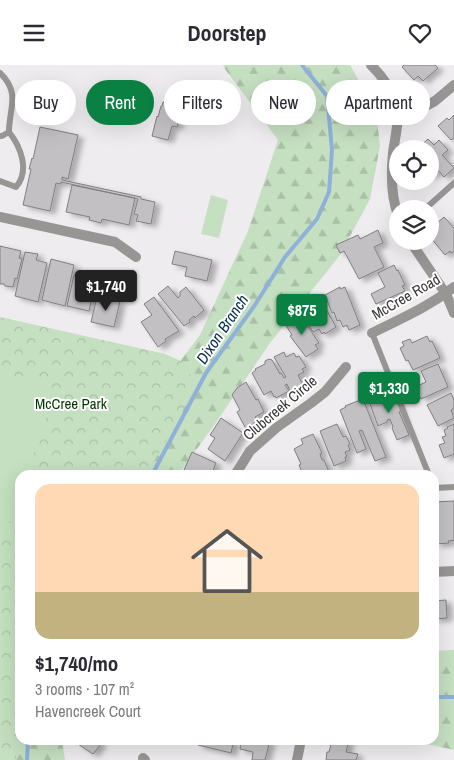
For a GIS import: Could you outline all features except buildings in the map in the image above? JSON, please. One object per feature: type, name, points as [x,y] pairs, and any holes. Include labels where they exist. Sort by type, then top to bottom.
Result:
[{"type":"street","points":[[371,65],[385,80]]},
{"type":"street","points":[[430,104],[454,85]]},
{"type":"street","points":[[394,200],[392,179],[397,125]]},
{"type":"street","points":[[0,217],[115,242],[136,257]]},
{"type":"street","points":[[416,250],[446,294],[454,313]]},
{"type":"street","name":"McCree Road","points":[[372,333],[446,294],[454,287]]},
{"type":"street","name":"Clubcreek Circle","points":[[238,470],[250,451],[276,428],[325,392],[346,367]]},
{"type":"street","points":[[439,572],[454,571]]},
{"type":"street","points":[[297,760],[301,745]]},
{"type":"lane","points":[[0,73],[7,80],[13,93],[9,132],[21,151],[23,167],[21,181],[16,187],[0,181]]},
{"type":"lane","points":[[0,136],[9,132]]},
{"type":"lane","points":[[435,200],[454,183]]},
{"type":"lane","points":[[372,333],[427,470]]},
{"type":"lane","points":[[439,487],[454,487]]},
{"type":"green space","points":[[223,65],[350,65],[358,80],[326,80],[326,125],[378,125],[380,146],[370,199],[340,255],[270,343],[182,470],[98,470],[200,335],[248,231],[278,140],[267,125],[316,125],[316,80],[251,80],[251,104],[241,90],[241,80],[233,80]]},
{"type":"green space","points":[[211,195],[228,200],[219,238],[201,234]]},
{"type":"green space","name":"McCree Park","points":[[0,317],[165,354],[183,362],[196,385],[149,470],[15,470],[15,667],[12,677],[16,760],[0,760]]},
{"type":"green space","points":[[0,377],[45,385],[55,392],[29,467],[30,470],[15,470],[15,520],[4,523],[0,522]]},
{"type":"green space","points":[[15,624],[15,745],[63,745],[65,760],[0,760]]},
{"type":"green space","points":[[454,650],[454,750],[432,745],[439,745],[439,651]]},
{"type":"waterway","name":"Dixon Branch","points":[[155,470],[206,373],[255,305],[285,257],[317,219],[329,192],[332,150],[327,96],[302,65]]},
{"type":"waterway","points":[[439,697],[454,697]]},
{"type":"waterway","name":"Dixon Branch","points":[[27,760],[28,745]]}]
